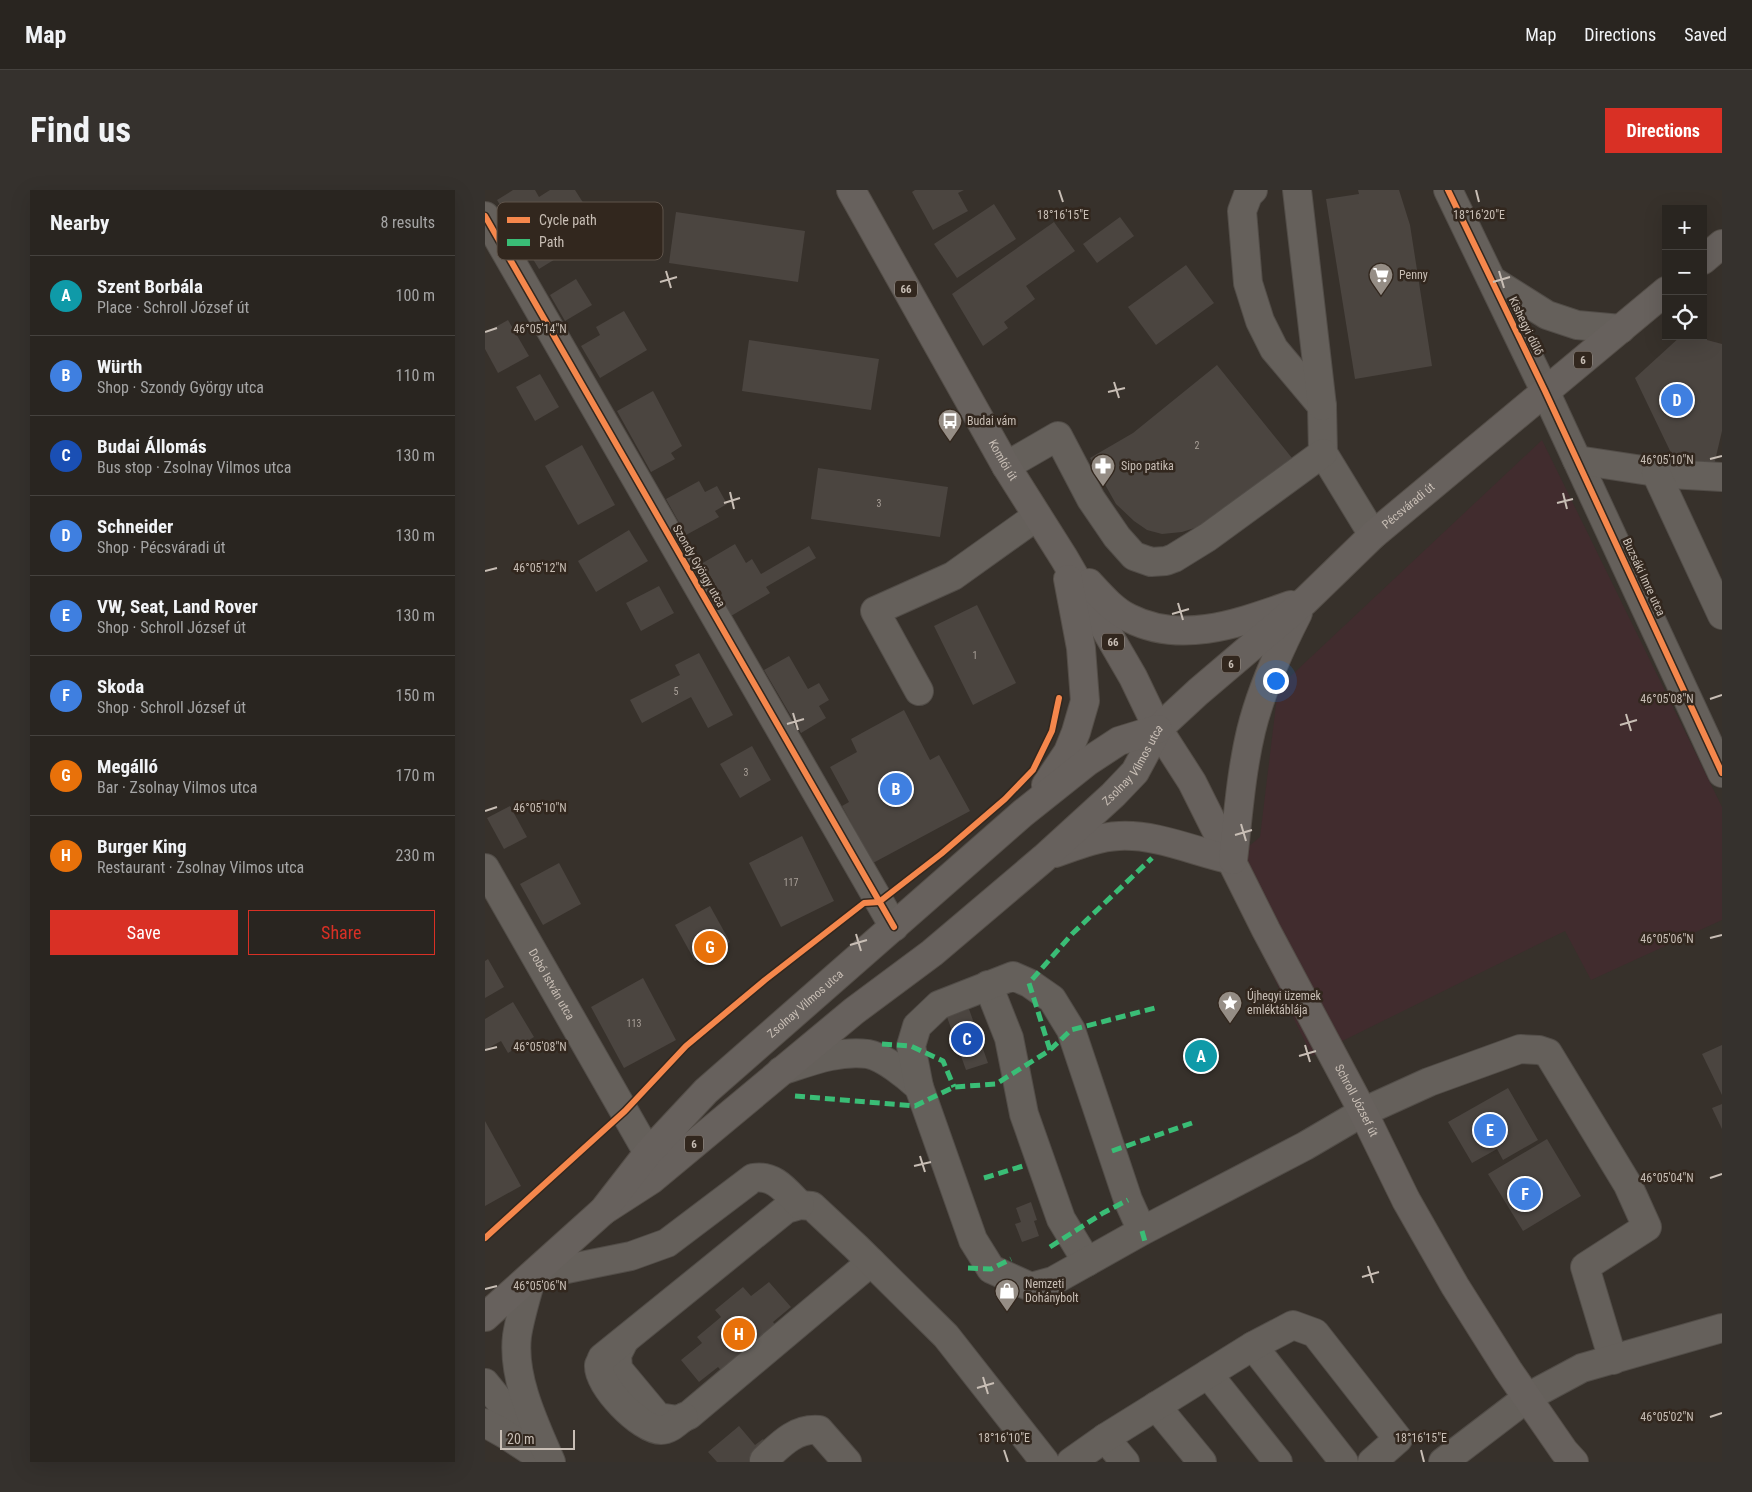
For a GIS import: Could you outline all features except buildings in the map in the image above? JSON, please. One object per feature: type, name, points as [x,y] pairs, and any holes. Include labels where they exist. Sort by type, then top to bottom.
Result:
[{"type":"main road","name":"Komlói út","points":[[851,190],[1006,466],[1064,558],[1133,677],[1158,729]]},
{"type":"main road","points":[[1707,257],[1722,244]]},
{"type":"main road","name":"Pécsváradi út","points":[[1158,729],[1198,692],[1305,601],[1373,535],[1662,294]]},
{"type":"main road","points":[[1064,558],[1112,607],[1128,618],[1151,628],[1187,631],[1217,629],[1305,601]]},
{"type":"main road","points":[[1023,813],[1053,776],[1068,752],[1085,701],[1081,648],[1064,558]]},
{"type":"main road","points":[[1045,858],[1081,843],[1118,836],[1154,839],[1233,860],[1241,780],[1251,728],[1276,656],[1305,601]]},
{"type":"main road","name":"Zsolnay Vilmos utca","points":[[603,1211],[648,1153],[706,1091],[1023,813],[1087,762],[1119,741],[1158,729]]},
{"type":"main road","name":"Zsolnay Vilmos utca","points":[[485,1317],[603,1211],[651,1180],[854,1011],[932,953],[1045,858],[1135,772],[1158,729]]},
{"type":"main road","name":"Schroll József út","points":[[1158,729],[1192,782],[1233,860],[1266,930],[1363,1112],[1406,1200],[1455,1286],[1527,1397],[1564,1451],[1574,1462]]},
{"type":"street","points":[[1253,190],[1248,195],[1242,211],[1248,283],[1260,321],[1274,349],[1322,406]]},
{"type":"street","points":[[1297,190],[1322,406],[1323,453],[1373,535]]},
{"type":"street","name":"Kishegyi dűlő","points":[[1448,190],[1545,391]]},
{"type":"street","name":"Szondy György utca","points":[[485,216],[497,237]]},
{"type":"street","name":"Szondy György utca","points":[[510,260],[894,927]]},
{"type":"street","name":"Kishegyi dűlő","points":[[1492,280],[1547,315],[1577,325],[1621,329]]},
{"type":"street","name":"Buzsáki Imre utca","points":[[1545,391],[1722,773]]},
{"type":"street","points":[[1006,466],[1058,436],[1091,499],[1117,537],[1135,556],[1151,562],[1166,561],[1174,558],[1208,537],[1323,453]]},
{"type":"street","points":[[1577,460],[1656,473],[1722,477]]},
{"type":"street","points":[[1656,473],[1722,614]]},
{"type":"street","points":[[919,691],[875,611],[953,576],[1037,516]]},
{"type":"street","name":"Dobó István utca","points":[[485,868],[648,1153]]},
{"type":"street","points":[[1142,1231],[1128,1200],[1071,1030],[1052,998],[1029,983],[1013,976],[939,1004],[917,1026],[911,1046],[919,1087],[973,1240],[991,1269],[1031,1287],[1053,1281],[1142,1231],[1290,1154],[1363,1112],[1429,1082],[1520,1050],[1539,1050],[1548,1053],[1628,1185],[1647,1227],[1585,1267],[1613,1360]]},
{"type":"street","points":[[988,985],[1009,1038],[1024,1114],[1061,1220],[1087,1262]]},
{"type":"street","points":[[781,1071],[824,1057],[869,1054],[905,1073],[919,1087]]},
{"type":"street","points":[[548,1462],[527,1407],[517,1359],[517,1336],[532,1276],[631,1256],[667,1243],[753,1178],[763,1176],[770,1178],[799,1205]]},
{"type":"street","points":[[871,1262],[689,1415],[669,1429],[649,1428],[637,1420],[606,1386],[599,1366],[603,1358],[786,1209],[799,1205],[812,1206],[871,1262],[946,1336],[1045,1462]]},
{"type":"street","points":[[1071,1462],[1105,1438],[1253,1346],[1293,1325],[1315,1333],[1398,1439],[1372,1462]]},
{"type":"street","points":[[1443,1462],[1527,1397],[1582,1368],[1722,1328]]},
{"type":"street","points":[[1253,1346],[1343,1462]]},
{"type":"street","points":[[1208,1374],[1279,1462]]},
{"type":"street","points":[[485,1383],[548,1462]]},
{"type":"street","points":[[1156,1406],[1202,1462]]},
{"type":"street","points":[[485,1424],[505,1434],[548,1462]]},
{"type":"street","points":[[765,1462],[764,1460],[793,1435],[807,1429],[819,1430],[847,1462]]},
{"type":"street","points":[[1105,1438],[1125,1462]]},
{"type":"shaded area","points":[[1542,440],[1722,807],[1722,920],[1591,980],[1565,931],[1312,1056],[1221,869],[1260,837],[1278,688]]},
{"type":"marked path","points":[[1050,1050],[1029,983],[1072,934],[1152,858]]},
{"type":"marked path","points":[[795,1096],[915,1106],[954,1087],[996,1084],[1050,1050],[1071,1030],[1155,1008]]},
{"type":"marked path","points":[[882,1044],[911,1046],[943,1061],[954,1087]]},
{"type":"marked path","points":[[1112,1151],[1192,1123]]},
{"type":"marked path","points":[[984,1178],[1023,1166]]},
{"type":"marked path","points":[[1050,1247],[1103,1213],[1128,1200]]},
{"type":"marked path","points":[[1142,1231],[1146,1245]]},
{"type":"marked path","points":[[968,1268],[991,1269],[1011,1259]]},
{"type":"cycle path","points":[[1448,190],[1545,391],[1722,773]]},
{"type":"cycle path","points":[[485,216],[497,237]]},
{"type":"cycle path","points":[[510,260],[894,927]]},
{"type":"cycle path","points":[[485,1238],[625,1111],[686,1046],[765,980],[864,903],[879,902],[941,854],[1005,799],[1033,770],[1052,731],[1059,698]]},
{"type":"place","name":"Penny","points":[[1381,296]]},
{"type":"place","name":"Schneider","points":[[1677,400]]},
{"type":"place","name":"Budai vám","points":[[950,442]]},
{"type":"place","name":"Sipo patika","points":[[1103,487]]},
{"type":"place","name":"Würth","points":[[896,789]]},
{"type":"place","name":"Megálló","points":[[710,947]]},
{"type":"place","name":"Újhegyi üzemek emléktáblája","points":[[1230,1024]]},
{"type":"place","name":"Budai Állomás","points":[[967,1039]]},
{"type":"place","name":"Szent Borbála","points":[[1201,1056]]},
{"type":"place","name":"VW, Seat, Land Rover","points":[[1490,1130]]},
{"type":"place","name":"Skoda","points":[[1525,1194]]},
{"type":"place","name":"Nemzeti Dohánybolt","points":[[1007,1312]]},
{"type":"place","name":"Burger King","points":[[739,1334]]}]
